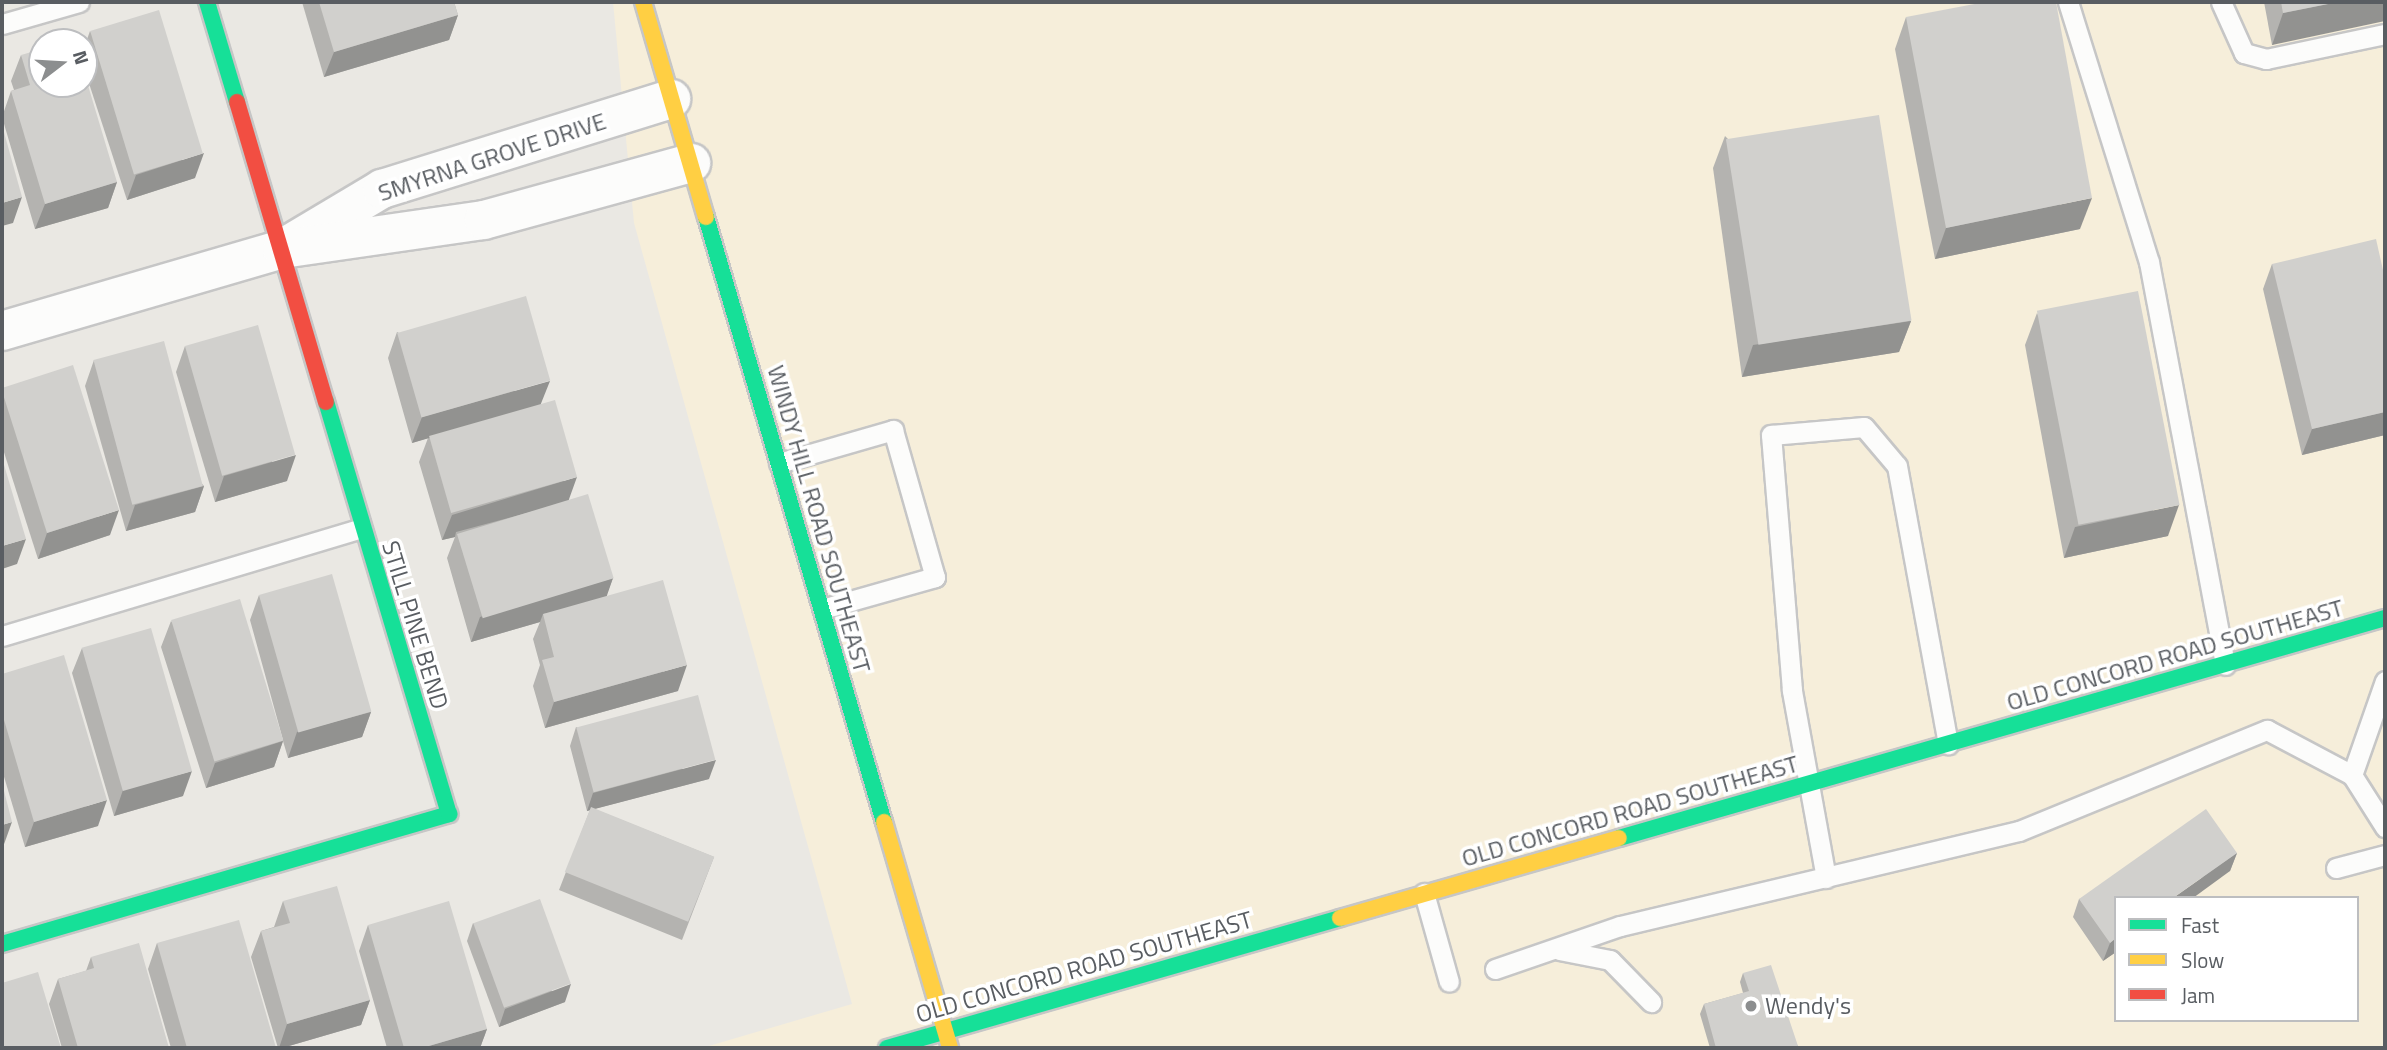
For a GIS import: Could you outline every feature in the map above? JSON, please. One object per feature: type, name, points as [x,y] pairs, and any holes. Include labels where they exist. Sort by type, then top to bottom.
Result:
[{"type":"street","name":"STILL PINE BEND","points":[[2,944],[449,814],[361,528],[282,249],[207,2]]},
{"type":"street","name":"WINDY HILL ROAD SOUTHEAST","points":[[643,2],[950,1048]]},
{"type":"street","name":"SMYRNA GROVE DRIVE","points":[[282,249],[382,189],[671,99]]},
{"type":"street","name":"SMYRNA GROVE DRIVE","points":[[2,331],[282,249],[484,220],[691,163]]},
{"type":"street","name":"OLD CONCORD ROAD SOUTHEAST","points":[[887,1048],[2385,618]]},
{"type":"lane","points":[[2,24],[79,2]]},
{"type":"lane","points":[[2068,2],[2149,262],[2225,665]]},
{"type":"lane","points":[[2221,2],[2244,53],[2266,59],[2385,34]]},
{"type":"lane","points":[[1826,878],[1805,785],[1771,435],[1864,427],[1897,466],[1948,744]]},
{"type":"lane","points":[[779,463],[893,430],[935,577],[822,609]]},
{"type":"lane","points":[[2,636],[361,528]]},
{"type":"lane","points":[[2352,775],[2385,681]]},
{"type":"lane","points":[[1496,969],[1558,950],[1620,926],[2020,831],[2267,730],[2352,775],[2385,827]]},
{"type":"lane","points":[[2336,868],[2385,855]]},
{"type":"lane","points":[[1424,893],[1449,982]]},
{"type":"lane","points":[[1558,950],[1610,960],[1651,1002]]},
{"type":"shaded area","points":[[613,2],[2385,2],[2385,1048],[702,1048],[852,1004],[634,223]]},
{"type":"building","points":[[319,2],[454,2],[458,15],[334,52]]},
{"type":"building","points":[[1985,2],[2056,2],[2092,198],[1946,228],[1906,17]]},
{"type":"building","points":[[2281,2],[2338,2],[2283,13]]},
{"type":"building","points":[[159,10],[203,153],[134,174],[98,57],[98,29]]},
{"type":"building","points":[[28,53],[28,78],[21,55]]},
{"type":"building","points":[[28,86],[28,98],[92,98],[117,182],[45,204],[11,91]]},
{"type":"building","points":[[1879,115],[1912,320],[1758,345],[1726,139]]},
{"type":"building","points":[[2,125],[22,197],[2,203]]},
{"type":"building","points":[[2376,239],[2385,279],[2385,412],[2312,429],[2272,264]]},
{"type":"building","points":[[2138,291],[2180,505],[2078,525],[2037,311]]},
{"type":"building","points":[[526,296],[550,381],[421,418],[397,333]]},
{"type":"building","points":[[258,325],[295,455],[222,476],[185,346]]},
{"type":"building","points":[[164,341],[203,486],[132,505],[93,360]]},
{"type":"building","points":[[73,365],[119,510],[47,533],[2,388]]},
{"type":"building","points":[[555,400],[577,477],[451,513],[429,436]]},
{"type":"building","points":[[2,458],[26,539],[2,546]]},
{"type":"building","points":[[588,494],[614,578],[483,618],[457,534]]},
{"type":"building","points":[[332,574],[371,711],[298,732],[259,595]]},
{"type":"building","points":[[663,580],[687,665],[554,702],[542,660],[554,657],[543,614]]},
{"type":"building","points":[[240,599],[283,741],[214,762],[171,620]]},
{"type":"building","points":[[151,628],[192,771],[123,791],[82,648]]},
{"type":"building","points":[[64,655],[107,800],[34,822],[2,713],[2,674]]},
{"type":"building","points":[[698,695],[715,760],[594,792],[576,728]]},
{"type":"building","points":[[2,783],[12,822],[2,825]]},
{"type":"building","points":[[591,807],[714,857],[688,922],[565,872]]},
{"type":"building","points":[[2206,809],[2237,853],[2176,896],[2114,896],[2114,940],[2110,943],[2079,899]]},
{"type":"building","points":[[337,886],[370,1000],[287,1024],[261,931],[290,923],[283,901]]},
{"type":"building","points":[[540,899],[571,984],[504,1008],[473,923]]},
{"type":"building","points":[[449,901],[487,1029],[422,1048],[404,1048],[368,925]]},
{"type":"building","points":[[239,920],[276,1048],[187,1048],[157,943]]},
{"type":"building","points":[[139,943],[169,1048],[78,1048],[58,979],[94,968],[91,957]]},
{"type":"building","name":"Wendy's","points":[[1771,965],[1798,1046],[1716,1048],[1704,1004],[1749,991],[1743,973]]},
{"type":"building","points":[[38,972],[61,1048],[2,1048],[2,983]]},
{"type":"traffic: fast","points":[[207,2],[237,102]]},
{"type":"traffic: fast","points":[[706,217],[884,822]]},
{"type":"traffic: fast","points":[[2,944],[449,814],[326,402]]},
{"type":"traffic: fast","points":[[1619,838],[2385,618]]},
{"type":"traffic: fast","points":[[887,1048],[1340,918]]},
{"type":"traffic: slow","points":[[643,2],[706,217]]},
{"type":"traffic: slow","points":[[884,822],[950,1048]]},
{"type":"traffic: slow","points":[[1340,918],[1619,838]]},
{"type":"traffic: jam","points":[[237,102],[326,402]]},
{"type":"place","name":"Wendy's","points":[[1751,1006]]}]
